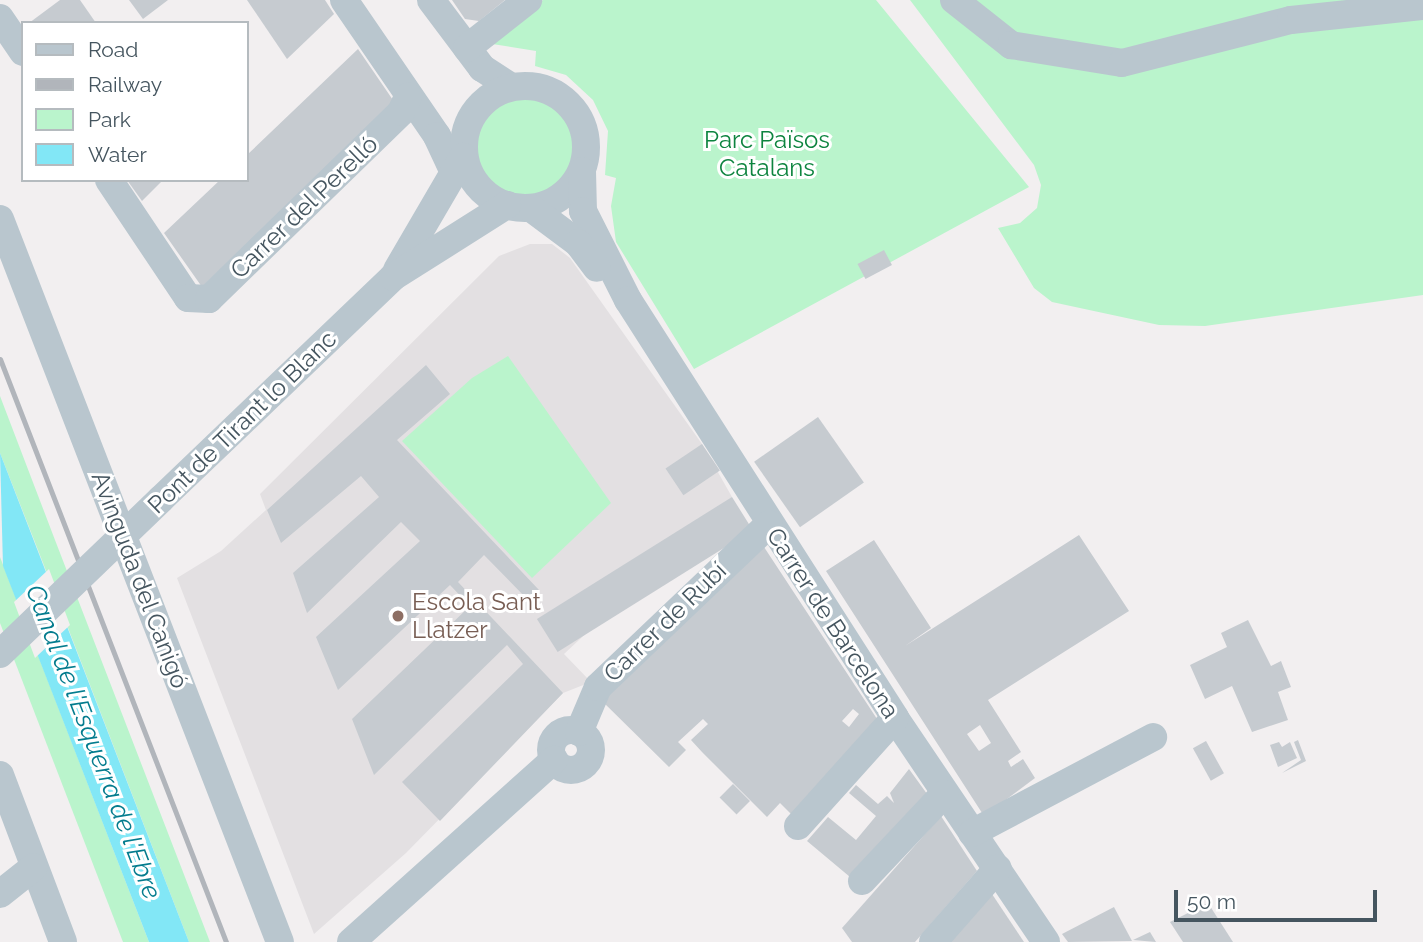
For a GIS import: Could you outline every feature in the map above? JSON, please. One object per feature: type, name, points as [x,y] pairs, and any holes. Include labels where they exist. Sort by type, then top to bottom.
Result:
[{"type":"street","points":[[0,8],[10,0]]},
{"type":"street","points":[[344,0],[408,97],[478,187],[519,207]]},
{"type":"street","points":[[393,277],[519,207],[561,197],[582,171],[587,143],[573,107],[540,87],[511,87],[482,68],[431,0]]},
{"type":"street","points":[[467,48],[528,0]]},
{"type":"street","points":[[954,0],[1011,45],[1122,63],[1290,20],[1359,10],[1423,6]]},
{"type":"street","points":[[0,18],[21,49]]},
{"type":"street","points":[[393,277],[459,163],[475,112],[511,87]]},
{"type":"street","name":"Carrer del Perelló","points":[[110,182],[188,298],[209,299],[401,112],[408,97]]},
{"type":"street","name":"Carrer de Barcelona","points":[[582,171],[583,211],[628,300],[944,794],[998,868],[1046,942]]},
{"type":"street","name":"Carrer de Barcelona","points":[[519,207],[579,243],[628,300]]},
{"type":"street","name":"Avinguda del Canigó","points":[[0,219],[280,942]]},
{"type":"street","name":"Pont de Tirant lo Blanc","points":[[0,654],[393,277]]},
{"type":"street","name":"Carrer de Rubí","points":[[351,942],[554,760],[570,770],[584,764],[590,747],[579,732],[598,687],[769,524]]},
{"type":"street","points":[[798,826],[895,718]]},
{"type":"street","points":[[972,833],[1153,737]]},
{"type":"street","points":[[0,775],[63,942]]},
{"type":"street","points":[[862,881],[944,794]]},
{"type":"street","points":[[0,894],[34,867]]},
{"type":"street","points":[[933,942],[998,868]]},
{"type":"street","points":[[42,942],[52,913]]},
{"type":"shaded area","name":"Escola Sant Llatzer","points":[[530,244],[552,244],[570,258],[702,444],[732,497],[564,654],[591,682],[563,693],[406,853],[314,934],[177,578],[221,551],[266,510],[260,494],[499,256]]},
{"type":"green space","name":"Parc Països Catalans","points":[[543,0],[876,0],[1029,187],[694,369],[616,242],[611,206],[616,178],[605,175],[608,131],[593,100],[566,75],[535,66],[536,51],[486,43]]},
{"type":"green space","points":[[910,0],[1423,0],[1423,295],[1205,326],[1159,325],[1052,302],[1034,288],[998,228],[1020,223],[1037,208],[1041,185],[1034,165]]},
{"type":"green space","points":[[525,96],[545,100],[561,111],[572,127],[576,147],[572,167],[561,183],[545,194],[525,198],[505,194],[489,183],[478,167],[474,147],[478,127],[489,111],[505,100]]},
{"type":"green space","points":[[508,356],[611,503],[532,578],[402,441],[472,378]]},
{"type":"green space","points":[[0,396],[210,942],[189,942],[0,453]]},
{"type":"green space","points":[[0,557],[149,942],[123,942],[0,623]]},
{"type":"water","name":"Canal de l'Esquerra de l'Ebre","points":[[0,453],[189,942],[149,942],[3,566]]},
{"type":"pier","points":[[49,569],[70,625],[35,658],[14,602]]},
{"type":"building","points":[[60,0],[80,0],[95,21],[32,21]]},
{"type":"building","points":[[129,0],[168,0],[143,19]]},
{"type":"building","points":[[247,0],[325,0],[334,14],[287,59]]},
{"type":"building","points":[[452,0],[505,0],[479,21],[465,19]]},
{"type":"building","points":[[358,49],[395,103],[202,287],[164,233],[218,182],[248,182],[248,154]]},
{"type":"building","points":[[128,182],[161,182],[142,201]]},
{"type":"building","points":[[884,250],[892,265],[865,279],[858,264]]},
{"type":"building","points":[[426,365],[450,394],[397,440],[539,590],[527,599],[484,555],[458,582],[563,693],[440,821],[402,782],[523,664],[507,645],[374,775],[352,719],[470,606],[450,585],[338,690],[316,637],[420,541],[401,522],[307,613],[293,573],[379,497],[361,476],[281,543],[267,510]]},
{"type":"building","points":[[818,417],[864,483],[800,527],[754,462]]},
{"type":"building","points":[[702,444],[720,471],[683,495],[666,469]]},
{"type":"building","points":[[732,497],[753,530],[558,652],[537,619]]},
{"type":"building","points":[[1079,535],[1129,611],[988,700],[1021,752],[1008,761],[1011,767],[1023,759],[1035,778],[984,816],[826,571],[874,540],[931,628],[905,646]],"holes":[[[980,725],[991,743],[979,751],[967,734]]]},
{"type":"building","points":[[764,547],[881,725],[798,821],[780,803],[767,817],[702,752],[691,740],[708,724],[703,719],[678,742],[686,750],[669,767],[601,700]],"holes":[[[853,709],[859,714],[849,727],[842,721]]]},
{"type":"building","points":[[1248,620],[1271,666],[1281,661],[1291,687],[1278,692],[1288,720],[1252,732],[1232,686],[1205,699],[1190,665],[1227,647],[1221,633]]},
{"type":"building","points":[[1298,740],[1306,761],[1282,773],[1301,760],[1294,742]]},
{"type":"building","points":[[1206,741],[1224,773],[1211,781],[1193,748]]},
{"type":"building","points":[[1279,742],[1282,747],[1290,742],[1297,758],[1278,767],[1270,745]]},
{"type":"building","points":[[909,769],[930,798],[856,882],[807,841],[828,817],[856,840],[876,816],[849,793],[856,785],[878,804],[887,796],[894,803],[890,793]]},
{"type":"building","points":[[733,784],[750,801],[737,814],[720,797]]},
{"type":"building","points":[[941,816],[977,871],[915,942],[852,942],[842,928]]},
{"type":"building","points":[[988,888],[1024,942],[941,942]]},
{"type":"building","points":[[1208,903],[1233,942],[1183,942],[1170,922]]},
{"type":"building","points":[[1114,907],[1132,941],[1068,942],[1062,934]]},
{"type":"building","points":[[1150,932],[1156,942],[1133,940]]},
{"type":"railway","points":[[0,359],[226,942]]},
{"type":"place","name":"Escola Sant Llatzer","points":[[398,616]]}]
